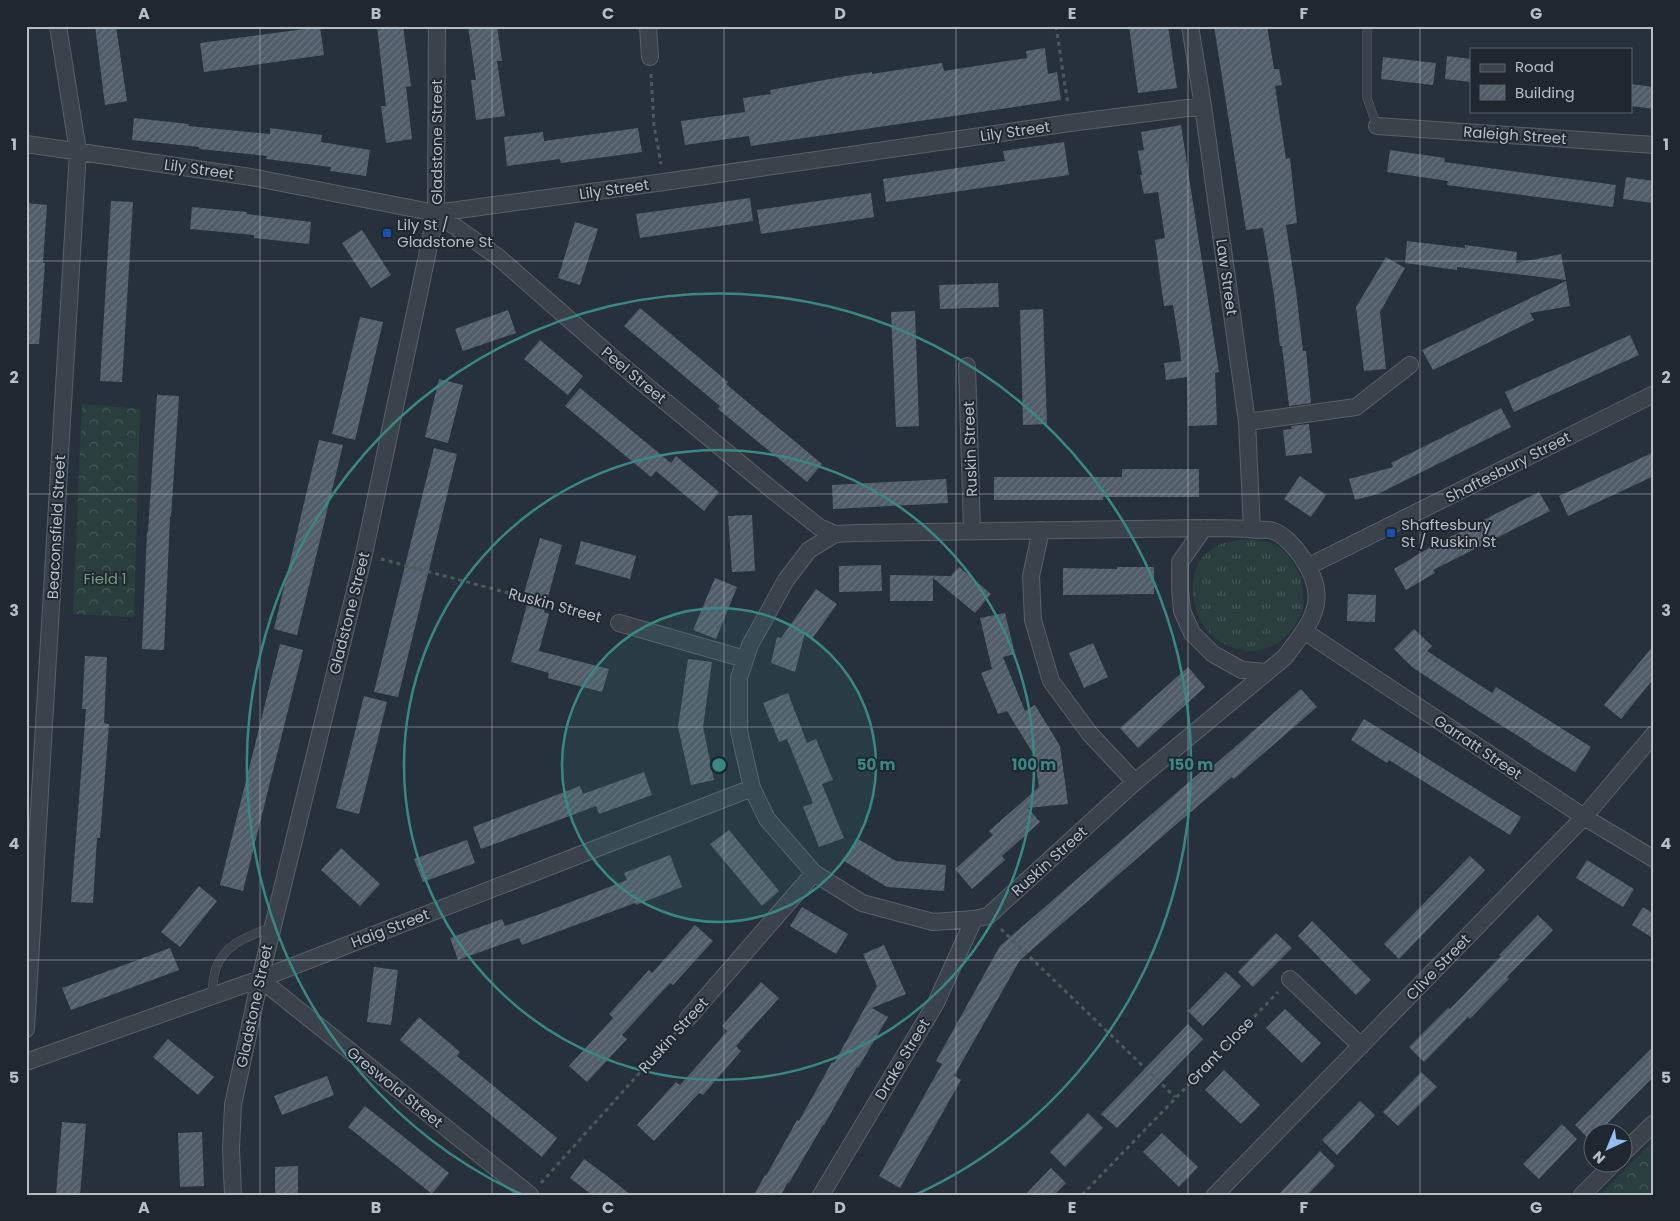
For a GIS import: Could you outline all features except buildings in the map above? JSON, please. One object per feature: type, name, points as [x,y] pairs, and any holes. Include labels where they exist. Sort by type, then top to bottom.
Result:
[{"type":"street","name":"Beaconsfield Street","points":[[26,1029],[78,152],[58,26]]},
{"type":"street","name":"Gladstone Street","points":[[233,1195],[231,1149],[233,1105],[272,927],[364,554],[436,213],[437,26]]},
{"type":"street","points":[[648,26],[650,57]]},
{"type":"street","name":"Law Street","points":[[1190,26],[1247,422],[1252,529]]},
{"type":"street","name":"Lily Street","points":[[26,144],[251,177],[436,213],[1070,123],[1203,106]]},
{"type":"street","name":"Raleigh Street","points":[[1377,126],[1654,145]]},
{"type":"street","name":"Peel Street","points":[[436,213],[498,257],[620,364],[771,489],[819,527],[835,534]]},
{"type":"street","name":"Ruskin Street","points":[[968,366],[972,532]]},
{"type":"street","points":[[1247,422],[1356,407],[1410,366]]},
{"type":"street","name":"Shaftesbury Street","points":[[1309,566],[1654,394]]},
{"type":"street","points":[[1204,528],[1180,562],[1182,610],[1192,634],[1213,654],[1242,670],[1268,672]]},
{"type":"street","name":"Ruskin Street","points":[[835,534],[1204,528],[1252,529],[1273,531],[1295,547],[1309,566],[1317,596],[1315,613],[1285,658],[1135,782],[981,918]]},
{"type":"street","points":[[1041,530],[1031,576],[1033,620],[1051,681],[1090,734],[1135,782]]},
{"type":"street","points":[[835,534],[809,550],[786,580],[750,645],[745,659],[739,678],[739,731],[752,788],[767,819],[814,873],[862,903],[933,922],[981,918]]},
{"type":"street","name":"Ruskin Street","points":[[619,623],[745,659]]},
{"type":"street","name":"Garratt Street","points":[[1304,631],[1584,817],[1654,859]]},
{"type":"street","name":"Clive Street","points":[[1215,1195],[1584,817],[1654,734]]},
{"type":"street","name":"Haig Street","points":[[26,1062],[260,979],[752,788]]},
{"type":"street","name":"Ruskin Street","points":[[688,1018],[814,873]]},
{"type":"street","name":"Drake Street","points":[[821,1195],[936,1003],[981,918]]},
{"type":"street","name":"Greswold Street","points":[[260,979],[534,1191]]},
{"type":"street","points":[[1290,979],[1360,1046]]},
{"type":"street","points":[[1632,1144],[1654,1123]]},
{"type":"street","points":[[1582,1195],[1603,1174]]},
{"type":"lane","points":[[1367,26],[1367,98],[1377,126]]},
{"type":"lane","points":[[211,996],[216,969],[224,952],[237,941],[272,927]]},
{"type":"path","points":[[1056,26],[1070,123]]},
{"type":"path","points":[[650,57],[654,125],[664,182]]},
{"type":"path","name":"Ruskin Street","points":[[364,554],[619,623]]},
{"type":"path","points":[[981,918],[1175,1097]]},
{"type":"path","name":"Grant Close","points":[[1082,1195],[1290,979]]},
{"type":"path","name":"Ruskin Street","points":[[534,1191],[688,1018]]},
{"type":"green space","name":"Field 1","points":[[82,404],[140,409],[134,617],[73,614]]},
{"type":"green space","points":[[1253,539],[1271,543],[1287,555],[1302,582],[1304,602],[1299,619],[1288,634],[1265,649],[1247,651],[1225,644],[1207,630],[1201,621],[1194,600],[1193,578],[1201,559],[1209,551],[1224,543]]},
{"type":"green space","points":[[1654,1140],[1654,1195],[1599,1195],[1620,1174],[1632,1174],[1632,1162]]},
{"type":"place","name":"Lily St / Gladstone St","points":[[387,233]]},
{"type":"place","name":"Shaftesbury St / Ruskin St","points":[[1391,533]]}]
